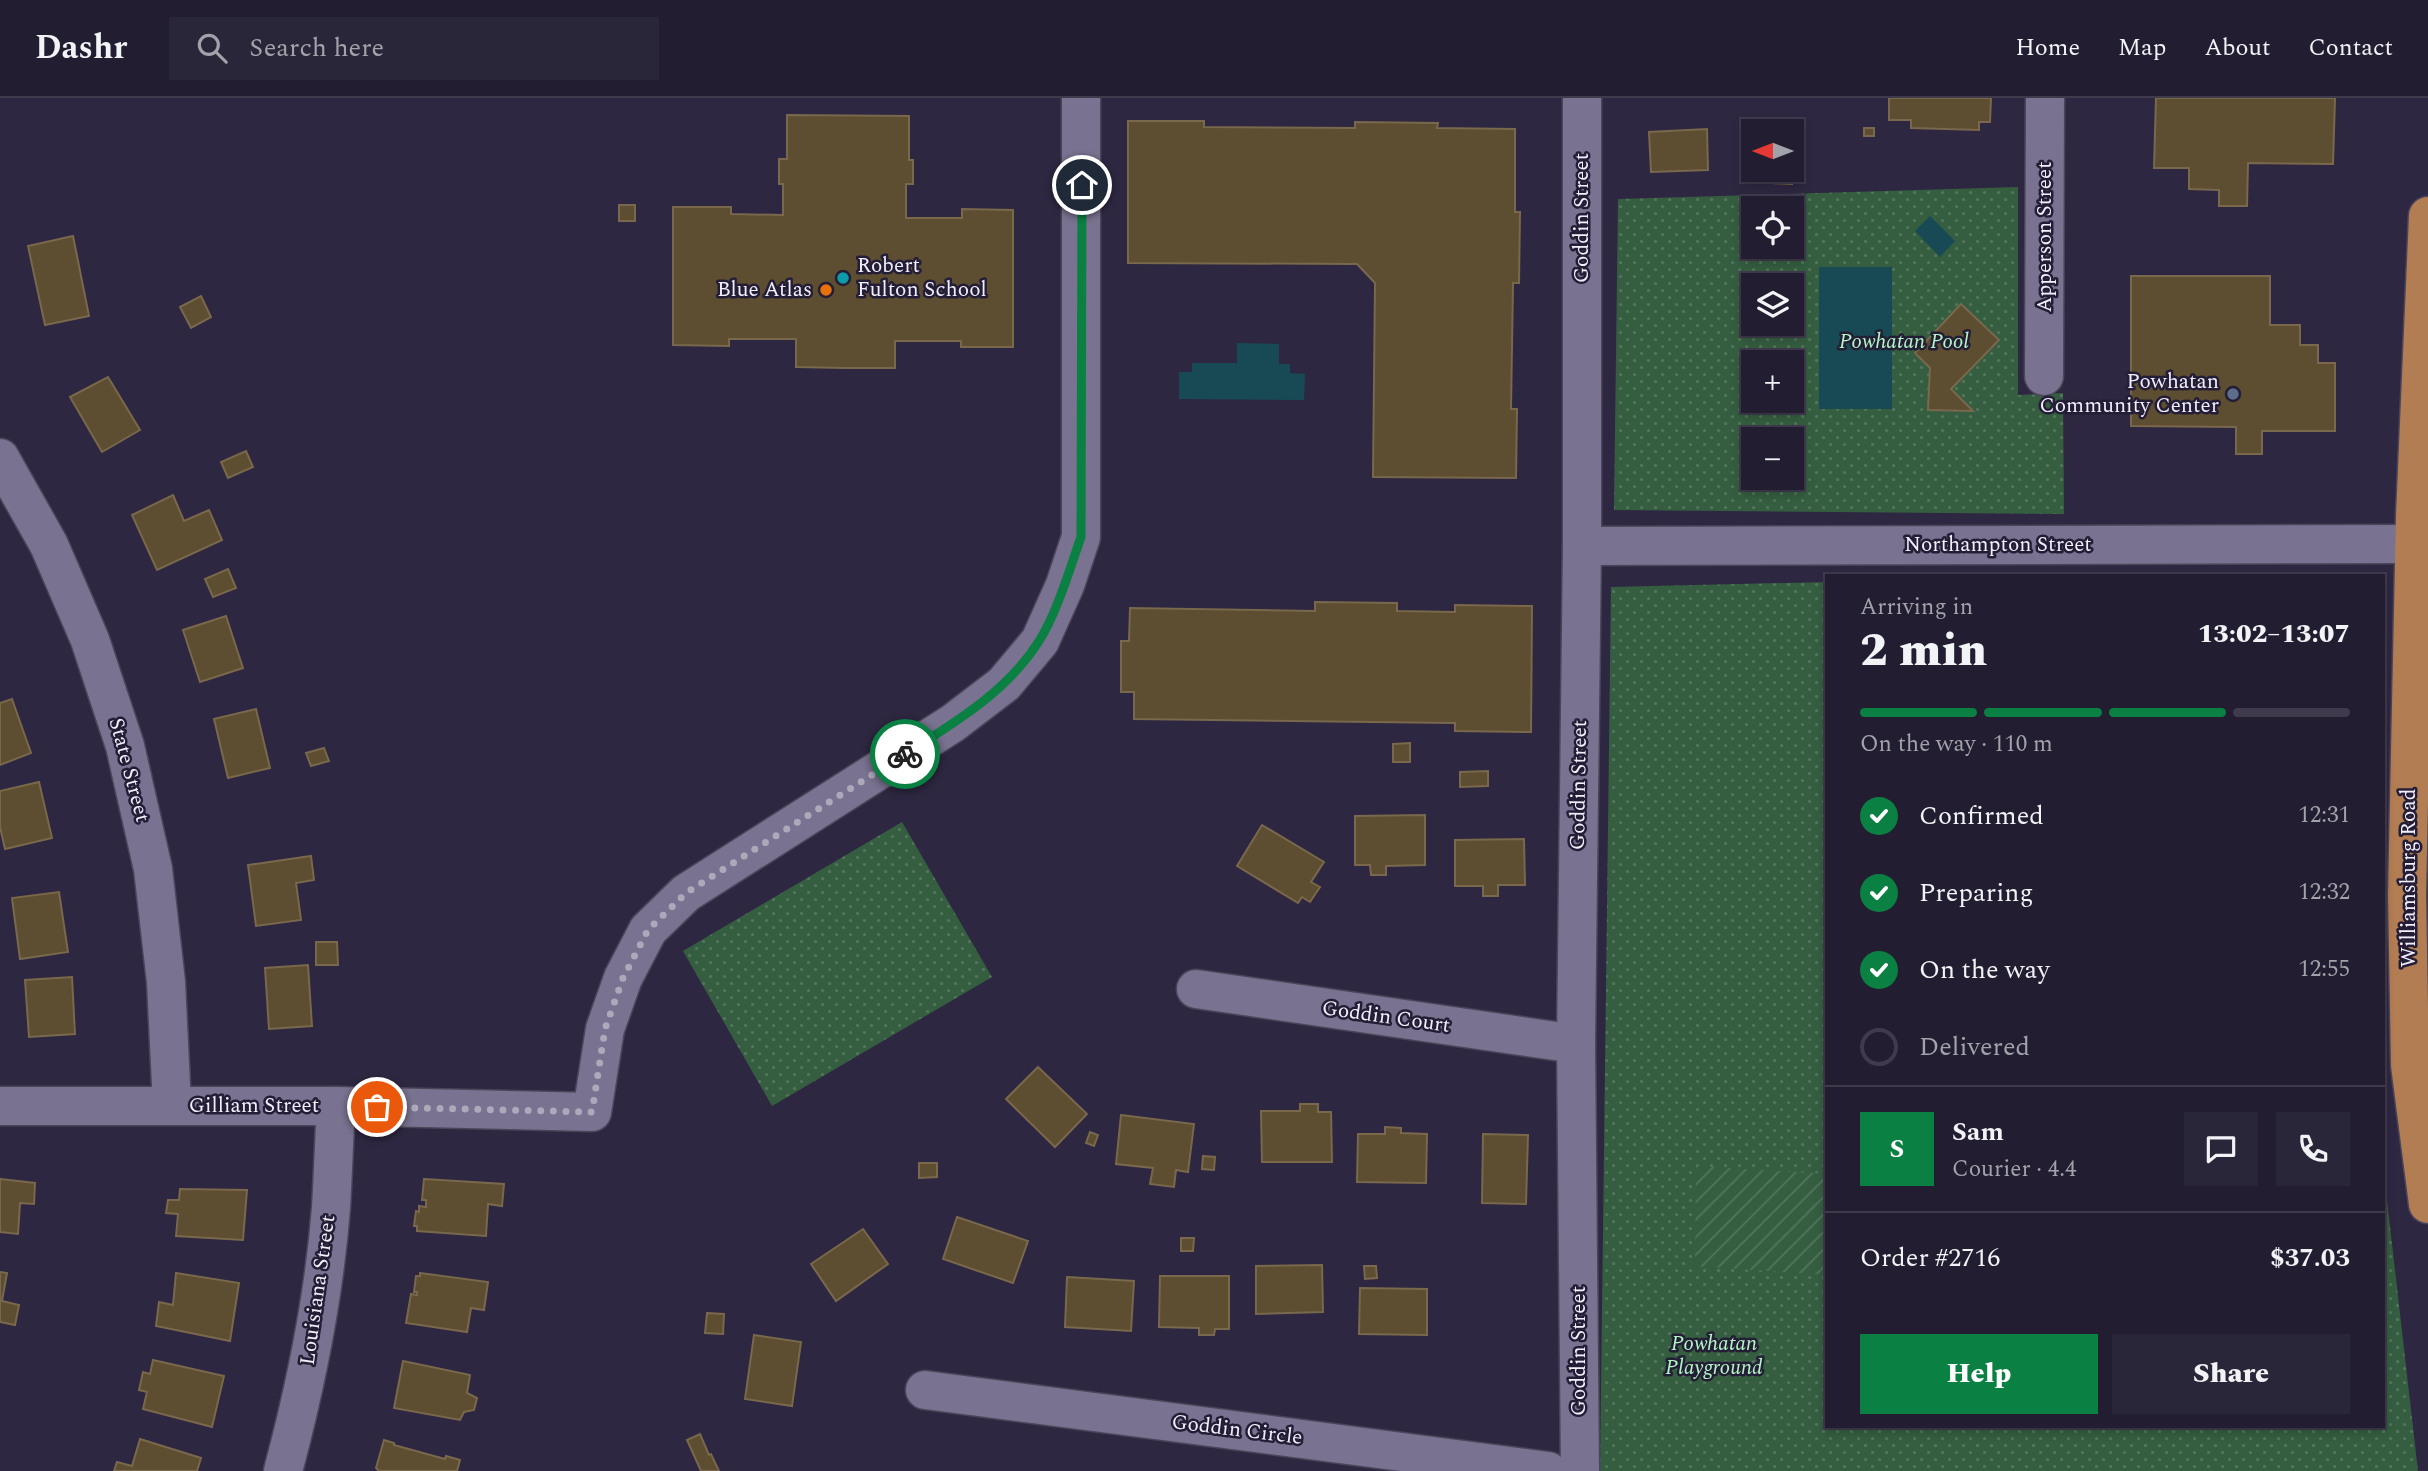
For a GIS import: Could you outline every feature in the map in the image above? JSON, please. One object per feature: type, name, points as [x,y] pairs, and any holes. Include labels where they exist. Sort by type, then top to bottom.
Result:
[{"type":"main road","name":"Williamsburg Road","points":[[2428,216],[2425,363],[2414,544],[2407,895],[2410,1065],[2428,1203]]},
{"type":"street","name":"Gilliam Street","points":[[0,1105],[336,1106],[592,1112],[605,1029],[623,978],[648,930],[686,893],[954,723],[1004,684],[1040,641],[1065,585],[1081,537],[1082,98]]},
{"type":"street","name":"Goddin Street","points":[[1580,1471],[1576,1044],[1582,545],[1582,98]]},
{"type":"street","name":"Apperson Street","points":[[2044,376],[2045,98]]},
{"type":"street","name":"State Street","points":[[0,458],[48,545],[90,640],[125,746],[152,860],[166,982],[172,1105]]},
{"type":"street","name":"Northampton Street","points":[[1582,545],[2414,544]]},
{"type":"street","name":"Goddin Court","points":[[1196,989],[1576,1044]]},
{"type":"street","name":"Louisiana Street","points":[[283,1471],[300,1406],[319,1301],[331,1209],[336,1106]]},
{"type":"street","name":"Goddin Circle","points":[[925,1390],[1548,1471]]},
{"type":"green space","name":"Powhatan Pool","points":[[2018,187],[2018,395],[2063,393],[2064,514],[1614,510],[1618,199]]},
{"type":"green space","name":"Powhatan Playground","points":[[1825,582],[1825,1428],[2385,1428],[2385,1183],[2418,1471],[1600,1471],[1611,587]]},
{"type":"green space","points":[[902,822],[992,977],[772,1106],[683,951]]},
{"type":"green space","points":[[1696,1166],[1825,1174],[1825,1275],[1695,1266]]},
{"type":"shaded area","points":[[1930,216],[1955,241],[1940,257],[1915,231]]},
{"type":"shaded area","points":[[1819,267],[1892,267],[1892,409],[1819,409]]},
{"type":"shaded area","points":[[1237,343],[1279,344],[1279,364],[1290,364],[1290,373],[1305,374],[1304,400],[1179,399],[1179,372],[1192,372],[1192,363],[1237,363]]},
{"type":"building","points":[[1889,98],[1991,98],[1990,122],[1979,122],[1979,130],[1911,128],[1911,120],[1889,120]]},
{"type":"building","points":[[2156,98],[2335,98],[2333,164],[2248,163],[2247,206],[2219,206],[2219,190],[2189,189],[2189,168],[2154,168]]},
{"type":"building","name":"Robert Fulton School","points":[[787,115],[909,116],[909,160],[913,160],[913,184],[906,184],[906,218],[962,218],[962,209],[1013,210],[1013,347],[961,347],[961,341],[895,341],[895,368],[844,368],[796,367],[796,339],[729,339],[729,346],[673,345],[673,207],[731,207],[731,214],[783,215],[783,184],[779,184],[779,159],[787,159]]},
{"type":"building","points":[[1128,121],[1204,121],[1204,127],[1355,128],[1355,122],[1438,123],[1437,128],[1515,129],[1515,212],[1520,212],[1519,283],[1513,283],[1511,409],[1517,409],[1516,478],[1373,477],[1375,283],[1357,264],[1128,263]]},
{"type":"building","points":[[1864,128],[1874,128],[1874,136],[1864,136]]},
{"type":"building","points":[[1707,129],[1708,170],[1651,172],[1649,132]]},
{"type":"building","points":[[619,205],[635,205],[635,221],[619,221]]},
{"type":"building","points":[[73,236],[89,316],[45,325],[28,246]]},
{"type":"building","name":"Powhatan Community Center","points":[[2131,276],[2270,276],[2270,325],[2300,325],[2300,345],[2318,345],[2318,363],[2335,363],[2335,431],[2262,431],[2262,454],[2236,454],[2236,427],[2131,426]]},
{"type":"building","points":[[201,296],[211,317],[191,328],[180,307]]},
{"type":"building","points":[[1961,304],[1999,340],[1951,389],[1973,411],[1928,410],[1930,368],[1915,353]]},
{"type":"building","points":[[108,377],[140,430],[102,452],[70,397]]},
{"type":"building","points":[[246,451],[253,467],[228,478],[221,462]]},
{"type":"building","points":[[173,495],[184,521],[209,510],[222,540],[157,570],[132,515]]},
{"type":"building","points":[[228,569],[236,588],[213,597],[205,579]]},
{"type":"building","points":[[1315,602],[1397,603],[1397,611],[1455,612],[1455,605],[1532,606],[1531,732],[1455,731],[1455,723],[1134,719],[1134,692],[1121,692],[1121,641],[1129,641],[1130,608],[1315,611]]},
{"type":"building","points":[[226,616],[243,668],[200,682],[183,630]]},
{"type":"building","points":[[12,699],[31,753],[0,765],[0,703]]},
{"type":"building","points":[[256,709],[270,768],[228,778],[214,719]]},
{"type":"building","points":[[1410,743],[1410,762],[1393,762],[1393,744]]},
{"type":"building","points":[[324,748],[329,761],[311,766],[306,753]]},
{"type":"building","points":[[1488,771],[1488,786],[1460,787],[1460,772]]},
{"type":"building","points":[[39,782],[52,838],[5,849],[0,827],[0,791]]},
{"type":"building","points":[[1425,815],[1425,865],[1386,866],[1386,875],[1371,875],[1370,865],[1355,865],[1355,816]]},
{"type":"building","points":[[1262,825],[1324,862],[1311,882],[1320,887],[1310,902],[1302,897],[1298,903],[1237,866]]},
{"type":"building","points":[[1524,839],[1525,885],[1498,885],[1498,896],[1483,896],[1483,886],[1455,886],[1455,840]]},
{"type":"building","points":[[311,856],[314,880],[296,883],[301,920],[256,926],[248,865]]},
{"type":"building","points":[[59,892],[68,952],[20,959],[12,898]]},
{"type":"building","points":[[316,942],[337,942],[338,965],[316,965]]},
{"type":"building","points":[[308,965],[312,1026],[269,1029],[265,968]]},
{"type":"building","points":[[72,977],[75,1034],[29,1037],[25,980]]},
{"type":"building","points":[[1038,1067],[1087,1114],[1055,1147],[1006,1099]]},
{"type":"building","points":[[1300,1104],[1318,1104],[1318,1112],[1331,1112],[1332,1162],[1262,1162],[1261,1111],[1300,1111]]},
{"type":"building","points":[[1121,1115],[1194,1124],[1188,1172],[1176,1170],[1174,1187],[1150,1184],[1153,1168],[1116,1164]]},
{"type":"building","points":[[1385,1127],[1401,1128],[1401,1133],[1427,1134],[1426,1183],[1357,1182],[1358,1134],[1385,1134]]},
{"type":"building","points":[[1090,1132],[1098,1135],[1094,1146],[1086,1143]]},
{"type":"building","points":[[1483,1134],[1528,1135],[1526,1204],[1482,1203]]},
{"type":"building","points":[[1203,1156],[1215,1157],[1214,1170],[1202,1169]]},
{"type":"building","points":[[919,1163],[937,1163],[937,1177],[919,1178]]},
{"type":"building","points":[[0,1179],[35,1183],[34,1204],[20,1203],[18,1234],[0,1232]]},
{"type":"building","points":[[424,1179],[504,1184],[502,1206],[488,1204],[486,1236],[417,1231],[417,1226],[414,1226],[416,1211],[419,1212],[419,1206],[426,1207],[426,1200],[422,1200]]},
{"type":"building","points":[[180,1189],[247,1190],[243,1240],[176,1236],[178,1214],[166,1213],[168,1200],[179,1200]]},
{"type":"building","points":[[957,1217],[1028,1241],[1013,1283],[943,1259]]},
{"type":"building","points":[[863,1229],[888,1264],[836,1301],[811,1264]]},
{"type":"building","points":[[1181,1238],[1194,1238],[1193,1251],[1181,1251]]},
{"type":"building","points":[[1322,1265],[1323,1312],[1256,1314],[1256,1266]]},
{"type":"building","points":[[1364,1266],[1376,1266],[1377,1278],[1365,1279]]},
{"type":"building","points":[[0,1272],[7,1273],[2,1301],[19,1305],[15,1325],[0,1322]]},
{"type":"building","points":[[176,1273],[239,1283],[230,1341],[156,1326],[159,1302],[173,1305]]},
{"type":"building","points":[[420,1273],[488,1282],[484,1310],[471,1308],[467,1332],[406,1323],[411,1294],[417,1295],[417,1292],[414,1292],[416,1276],[420,1276]]},
{"type":"building","points":[[1160,1276],[1229,1276],[1229,1329],[1215,1329],[1214,1335],[1199,1335],[1199,1328],[1159,1327]]},
{"type":"building","points":[[1067,1277],[1134,1281],[1131,1331],[1065,1327]]},
{"type":"building","points":[[1360,1288],[1427,1289],[1427,1335],[1359,1334]]},
{"type":"building","points":[[707,1313],[724,1314],[723,1334],[705,1333]]},
{"type":"building","points":[[754,1335],[801,1342],[792,1406],[745,1399]]},
{"type":"building","points":[[153,1360],[224,1376],[212,1427],[143,1409],[147,1392],[139,1390],[143,1372],[150,1374]]},
{"type":"building","points":[[403,1361],[470,1375],[467,1393],[477,1398],[474,1410],[464,1412],[460,1420],[394,1408]]},
{"type":"building","points":[[700,1434],[719,1471],[701,1471],[687,1440]]},
{"type":"building","points":[[140,1439],[201,1458],[197,1471],[114,1471],[117,1462],[132,1466]]},
{"type":"building","points":[[384,1440],[445,1459],[446,1456],[460,1460],[457,1471],[379,1471],[376,1468]]},
{"type":"way so far","points":[[377,1107],[592,1112],[605,1029],[623,978],[648,930],[686,893],[905,754]]},
{"type":"place","name":"Robert Fulton School","points":[[843,278]]},
{"type":"place","name":"Blue Atlas","points":[[826,290]]},
{"type":"place","name":"Powhatan Community Center","points":[[2233,394]]},
{"type":"route","points":[[905,754],[954,723],[1004,684],[1040,641],[1065,585],[1081,537],[1082,185]]}]
